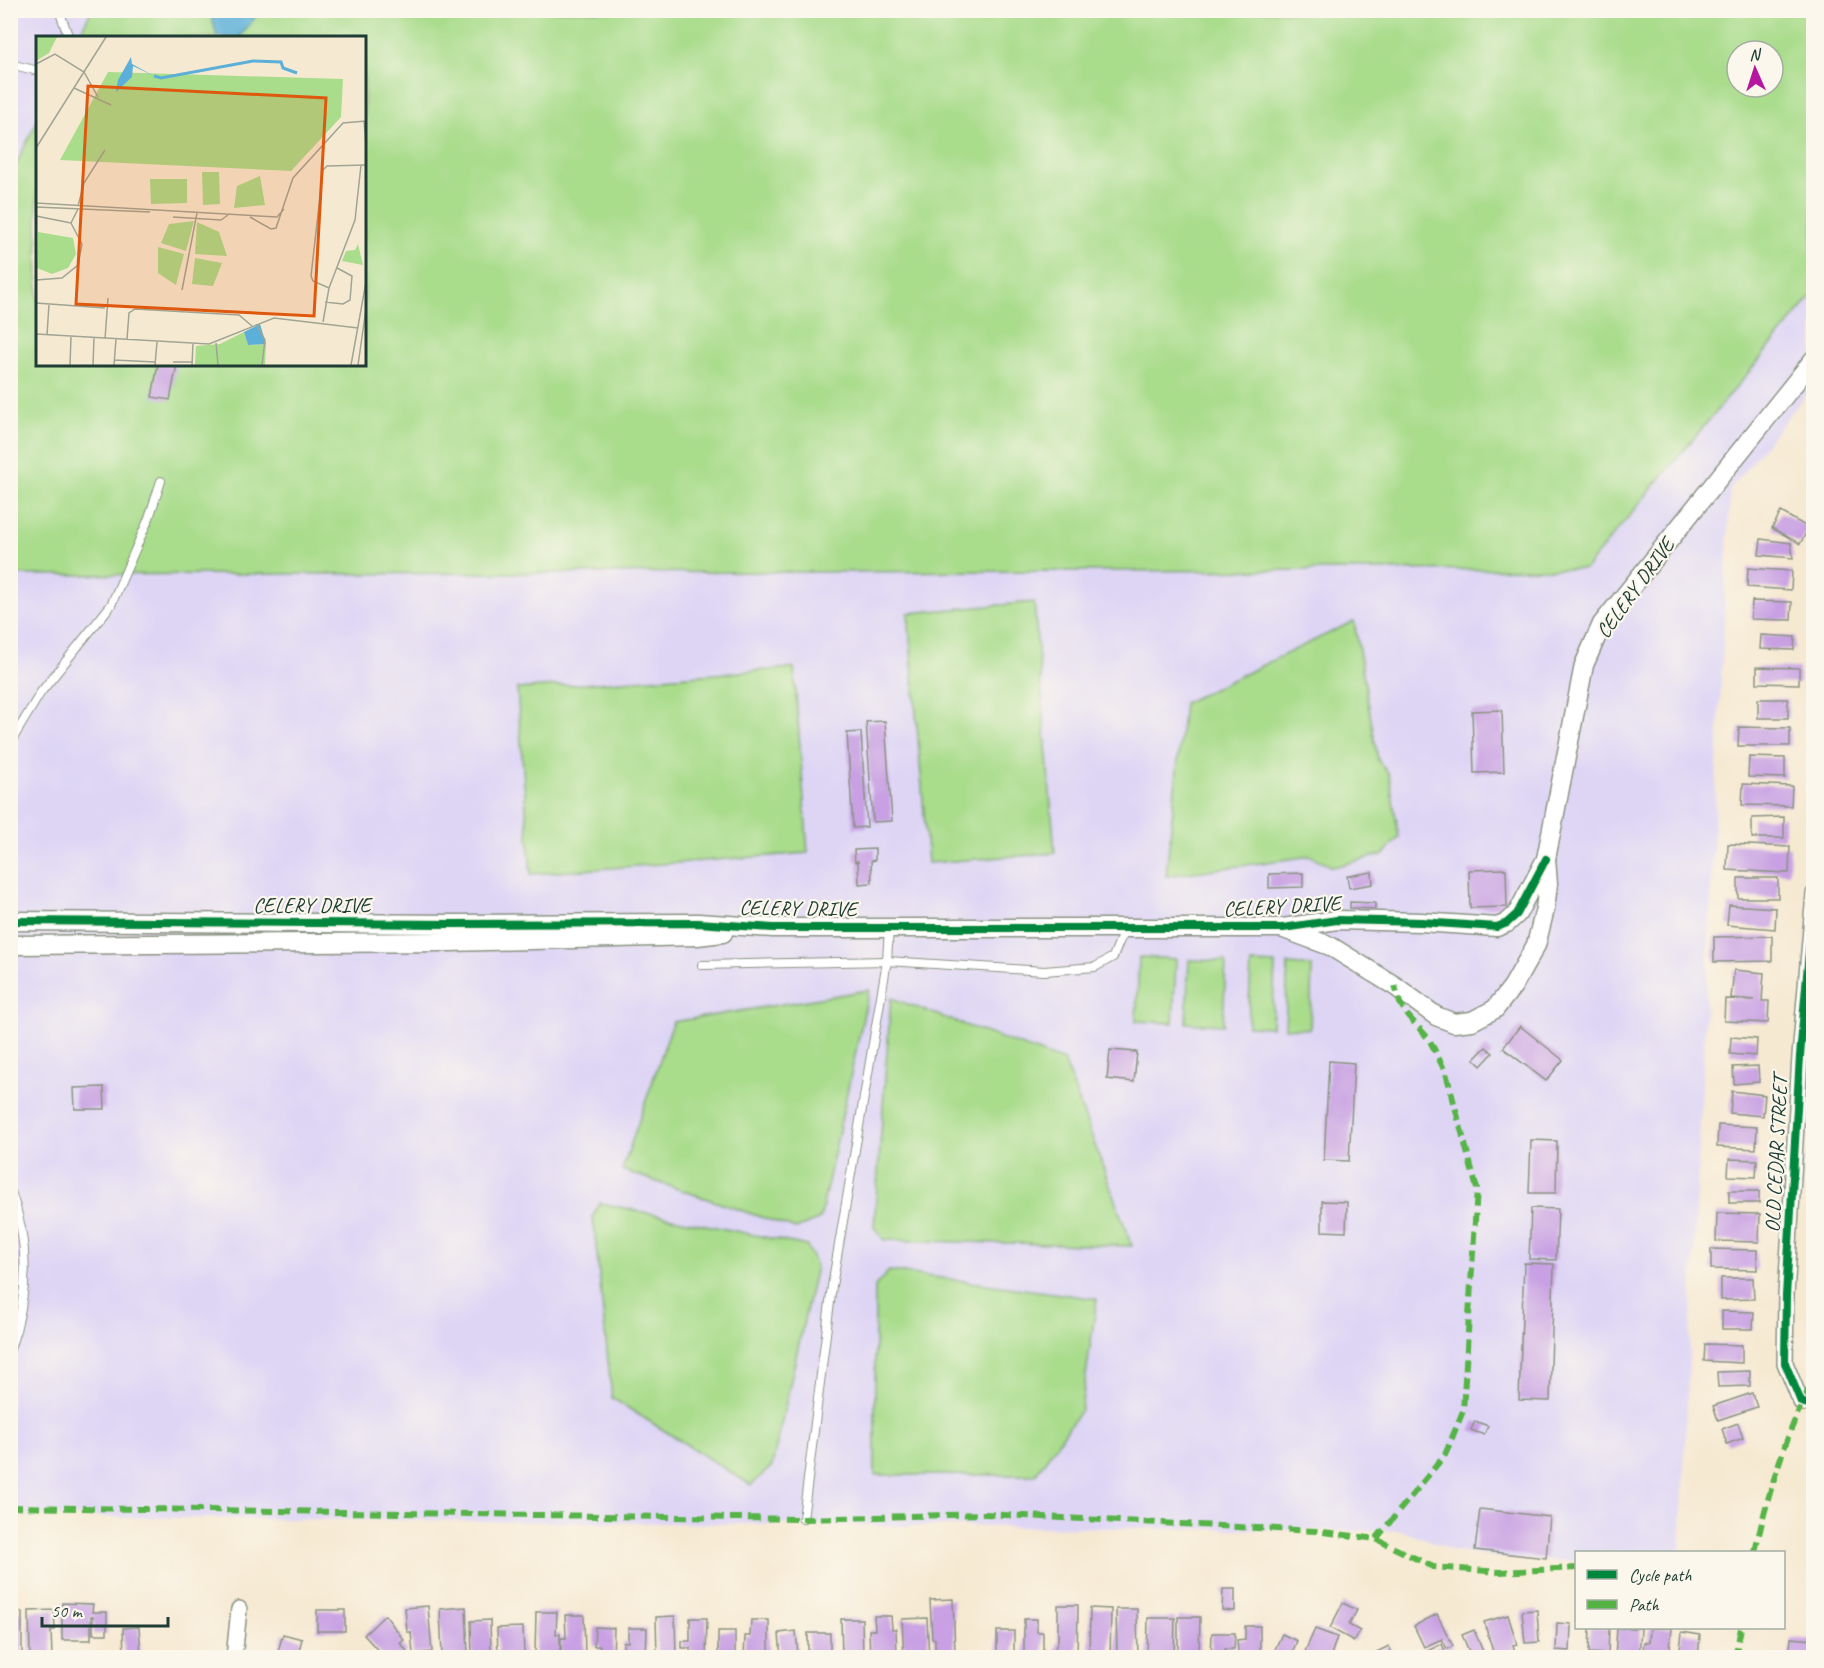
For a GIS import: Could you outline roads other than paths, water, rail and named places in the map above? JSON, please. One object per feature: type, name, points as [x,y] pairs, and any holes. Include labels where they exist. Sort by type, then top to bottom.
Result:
[{"type":"street","name":"CELERY DRIVE","points":[[1283,928],[1330,946],[1395,986],[1436,1016],[1454,1023],[1472,1021],[1495,1009],[1513,986],[1536,945],[1547,892],[1546,859],[1584,664],[1602,624],[1814,359]]},
{"type":"street","name":"CELERY DRIVE","points":[[10,921],[698,923],[773,928],[1283,928],[1337,920],[1497,927],[1518,915],[1546,859]]},
{"type":"street","name":"OLD CEDAR STREET","points":[[1814,894],[1800,1056],[1786,1296],[1785,1363],[1802,1401],[1814,1406]]},
{"type":"street","name":"CELERY DRIVE","points":[[10,945],[449,942],[698,936],[773,928]]},
{"type":"street","points":[[234,1658],[239,1609]]},
{"type":"lane","points":[[58,10],[68,36]]},
{"type":"lane","points":[[10,64],[36,70]]},
{"type":"lane","points":[[10,746],[41,692],[111,605],[149,518],[161,481]]},
{"type":"lane","points":[[803,1519],[832,1286],[887,961],[889,928]]},
{"type":"lane","points":[[702,965],[887,961],[1044,972],[1072,970],[1095,967],[1113,957],[1125,928]]},
{"type":"lane","points":[[10,1189],[18,1213],[26,1260],[23,1307],[10,1349]]},
{"type":"water","points":[[210,10],[260,11],[241,36],[217,36]]}]
